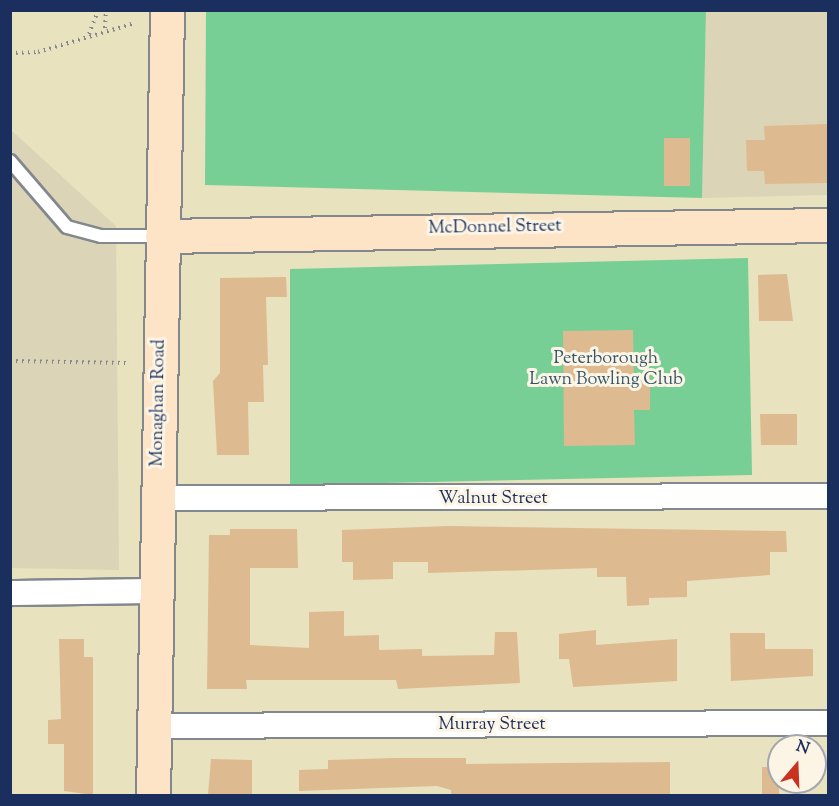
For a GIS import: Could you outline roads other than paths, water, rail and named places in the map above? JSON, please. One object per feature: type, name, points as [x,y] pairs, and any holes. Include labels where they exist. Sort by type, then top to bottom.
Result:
[{"type":"main road","name":"Monaghan Road","points":[[153,795],[166,10]]},
{"type":"main road","name":"McDonnel Street","points":[[162,236],[828,225]]},
{"type":"street","name":"Walnut Street","points":[[158,498],[828,496]]},
{"type":"street","points":[[10,593],[156,591]]},
{"type":"street","name":"Murray Street","points":[[155,726],[828,723]]},
{"type":"lane","points":[[10,161],[67,227],[101,236],[162,236]]},
{"type":"park label","name":"Peterborough Lawn Bowling Club","points":[[606,370]]}]
